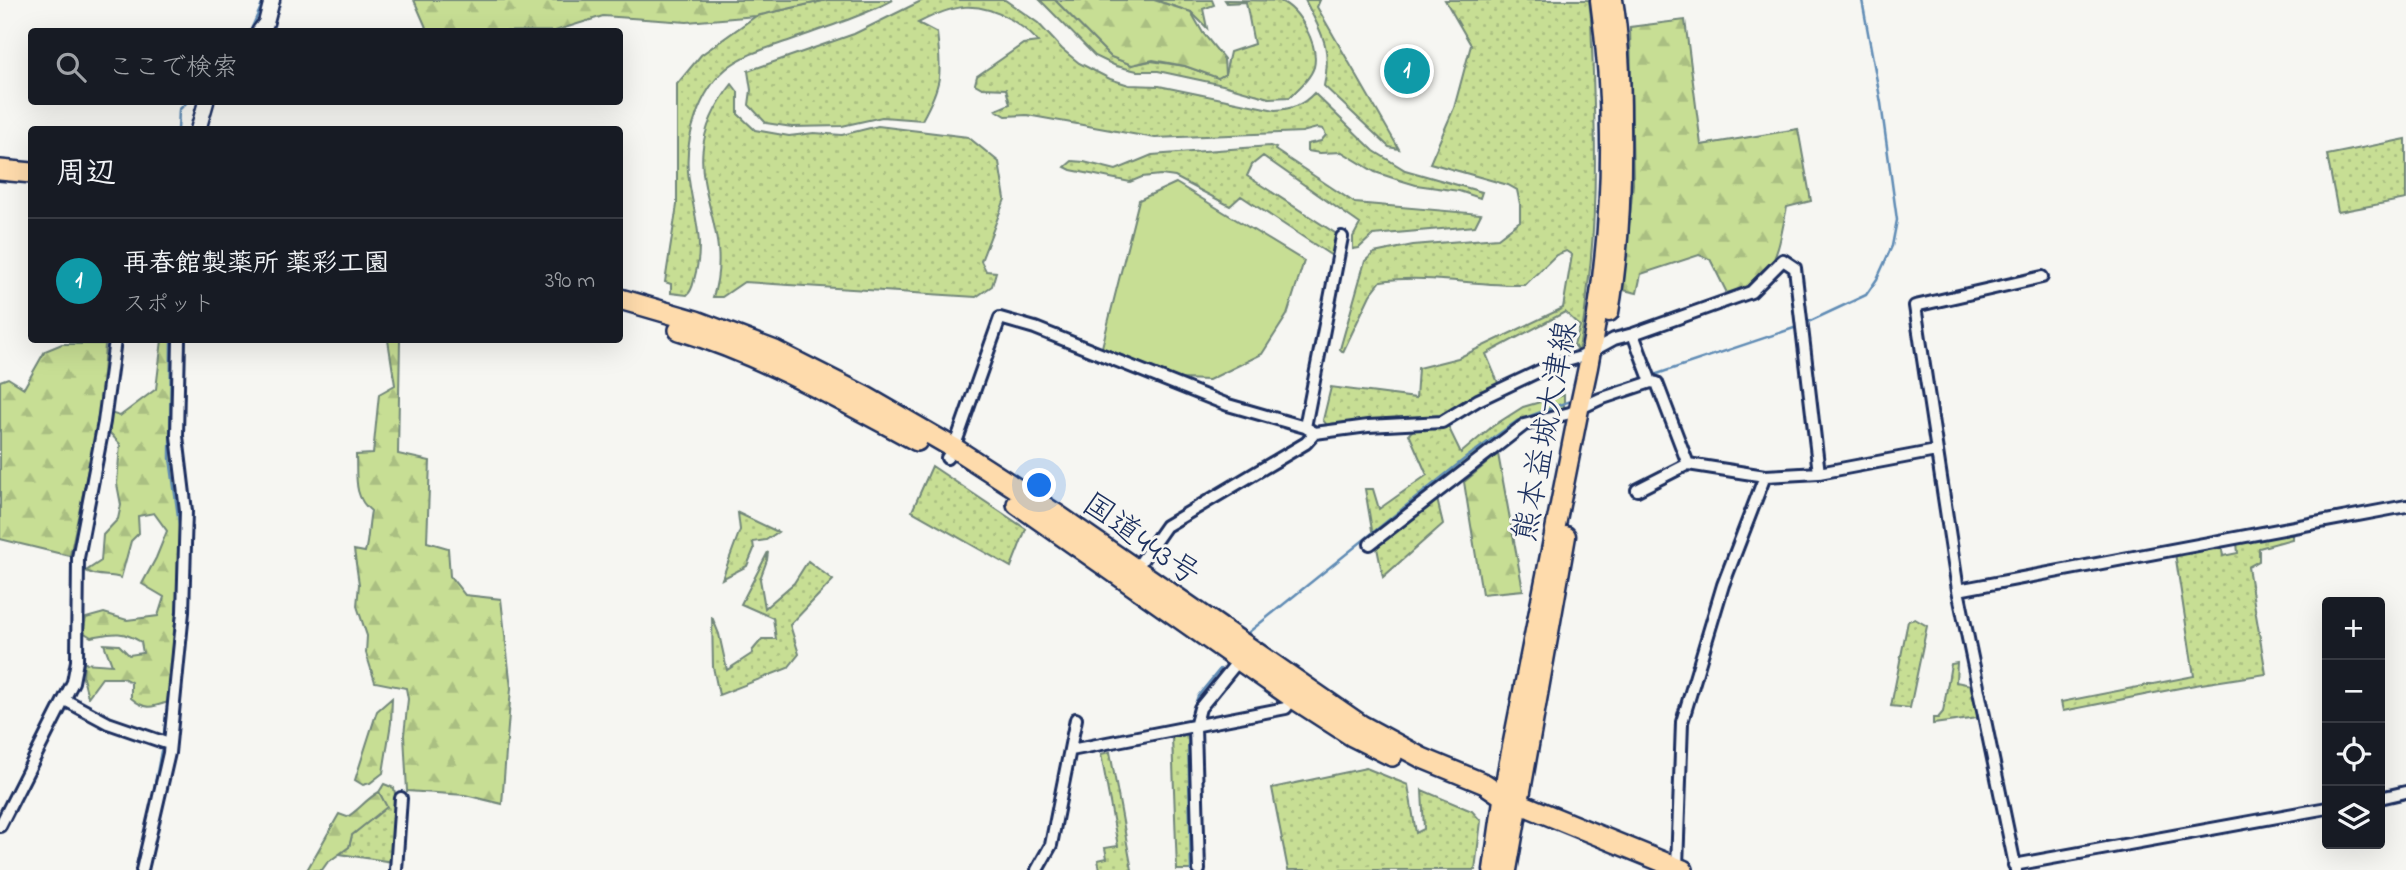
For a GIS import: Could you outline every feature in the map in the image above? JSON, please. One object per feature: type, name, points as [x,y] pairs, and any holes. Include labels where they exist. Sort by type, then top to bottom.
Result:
[{"type":"highway","points":[[0,158],[28,160]]},
{"type":"highway","points":[[0,170],[28,173]]},
{"type":"highway","name":"国道443号","points":[[623,300],[696,321],[775,351],[866,397],[1361,725],[1422,758],[1485,784],[1511,800],[1680,868]]},
{"type":"highway","name":"国道443号","points":[[623,313],[691,333],[770,366],[951,453]]},
{"type":"highway","name":"国道443号","points":[[1132,575],[1239,660],[1352,736],[1418,769],[1482,795],[1511,800]]},
{"type":"main road","name":"熊本益城大津線","points":[[1598,348],[1609,171],[1608,92],[1600,0]]},
{"type":"main road","name":"熊本益城大津線","points":[[1493,870],[1511,800],[1585,406],[1621,232],[1621,93],[1613,0]]},
{"type":"main road","name":"熊本益城大津線","points":[[1507,870],[1511,800]]},
{"type":"street","points":[[262,28],[272,0]]},
{"type":"street","points":[[199,126],[205,105]]},
{"type":"street","points":[[1132,575],[1167,526],[1294,450],[1310,430],[1342,237]]},
{"type":"street","points":[[951,453],[1000,318],[1035,328],[1228,405],[1310,430],[1442,422],[1478,400],[1540,371],[1581,357],[1614,339],[1751,292],[1783,260],[1795,268],[1818,473]]},
{"type":"street","points":[[2042,277],[1915,306],[1958,590],[2015,868],[2322,809]]},
{"type":"street","points":[[1633,334],[1649,377],[1657,383],[1688,464]]},
{"type":"street","points":[[0,826],[65,700],[77,661],[78,558],[104,422],[115,343]]},
{"type":"street","points":[[142,870],[169,744],[183,612],[186,511],[177,436],[179,343]]},
{"type":"street","points":[[1370,544],[1524,425],[1585,406],[1649,377]]},
{"type":"street","points":[[1636,490],[1688,464],[1765,476],[1818,473],[1936,451]]},
{"type":"street","points":[[1680,868],[1682,722],[1723,585],[1765,476]]},
{"type":"street","points":[[1958,590],[2406,506]]},
{"type":"street","points":[[1199,870],[1190,728],[1200,708],[1239,660]]},
{"type":"street","points":[[1071,750],[1286,708],[1293,698]]},
{"type":"street","points":[[65,700],[108,723],[169,744]]},
{"type":"street","points":[[1037,870],[1051,845],[1076,719]]},
{"type":"street","points":[[2385,797],[2406,793]]},
{"type":"street","points":[[396,870],[401,798]]},
{"type":"green space","points":[[414,0],[827,0],[756,16],[687,22],[603,16],[565,28],[426,28]]},
{"type":"green space","points":[[827,0],[893,0],[845,21],[750,55],[733,63],[717,78],[696,116],[689,144],[688,171],[698,236],[698,262],[692,289],[687,295],[671,293],[671,284],[665,282],[677,205],[677,84],[701,55],[756,16]]},
{"type":"green space","points":[[923,0],[1005,0],[1038,23],[1079,63],[1110,79],[1129,85],[1159,86],[1275,110],[1297,106],[1314,93],[1374,151],[1405,170],[1482,192],[1480,198],[1459,191],[1416,185],[1375,172],[1342,152],[1307,151],[1307,144],[1321,141],[1326,135],[1323,129],[1155,138],[1027,115],[1006,116],[996,110],[1010,104],[1006,89],[982,88],[975,84],[977,76],[1023,44],[1038,42],[1012,20],[976,7],[955,8],[918,23],[937,33],[940,59],[937,87],[922,120],[882,117],[842,126],[792,127],[766,123],[749,105],[751,90],[748,71],[854,34]]},
{"type":"green space","points":[[1040,0],[1055,0],[1111,57],[1132,65],[1151,61],[1185,66],[1218,78],[1225,74],[1230,52],[1254,44],[1246,2],[1227,3],[1225,0],[1280,1],[1294,12],[1306,29],[1314,49],[1314,67],[1290,97],[1269,98],[1158,71],[1137,71],[1116,66],[1095,56]]},
{"type":"green space","points":[[1055,0],[1154,0],[1191,12],[1203,33],[1224,59],[1225,74],[1218,78],[1185,66],[1153,60],[1132,65],[1111,57]]},
{"type":"green space","points":[[1154,0],[1212,0],[1214,5],[1203,9],[1207,28],[1191,12]]},
{"type":"green space","points":[[1305,0],[1320,0],[1317,7],[1399,149],[1389,147],[1324,86],[1326,50],[1321,32]]},
{"type":"green space","points":[[1445,0],[1589,0],[1595,180],[1585,314],[1578,352],[1574,345],[1580,326],[1565,312],[1486,354],[1499,385],[1442,414],[1461,453],[1493,426],[1523,407],[1564,395],[1564,410],[1520,423],[1373,536],[1365,489],[1373,489],[1379,509],[1427,475],[1409,434],[1416,427],[1414,418],[1327,425],[1323,420],[1331,387],[1416,398],[1418,368],[1458,358],[1563,308],[1572,255],[1566,251],[1556,255],[1525,285],[1435,279],[1381,281],[1370,295],[1343,352],[1340,349],[1365,261],[1374,253],[1413,245],[1498,238],[1520,221],[1517,190],[1508,185],[1430,163],[1454,108],[1471,45]]},
{"type":"green space","points":[[1685,20],[1701,145],[1798,129],[1811,201],[1787,207],[1773,262],[1757,281],[1729,297],[1710,259],[1699,255],[1641,274],[1637,293],[1623,290],[1633,184],[1630,27]]},
{"type":"green space","points":[[732,84],[738,92],[738,114],[755,130],[789,136],[814,133],[842,135],[878,126],[968,137],[999,162],[1005,199],[981,261],[986,271],[996,272],[992,286],[976,297],[744,282],[722,297],[713,297],[718,268],[717,242],[706,193],[704,143],[712,115]]},
{"type":"green space","points":[[2406,139],[2406,199],[2338,212],[2327,155]]},
{"type":"green space","points":[[1270,146],[1355,203],[1481,214],[1475,226],[1373,235],[1359,248],[1353,249],[1353,237],[1360,224],[1263,156],[1252,165],[1247,176],[1338,235],[1332,256],[1241,196],[1230,206],[1175,177],[1142,177],[1130,182],[1065,167],[1072,161],[1116,170],[1152,155]]},
{"type":"green space","points":[[1176,183],[1304,261],[1287,315],[1262,354],[1209,380],[1179,379],[1101,351],[1139,200]]},
{"type":"green space","points":[[162,343],[174,343],[172,443],[182,513],[180,568],[168,702],[148,707],[131,698],[131,682],[123,678],[102,678],[88,697],[83,678],[84,663],[112,665],[104,644],[119,645],[129,655],[143,653],[141,642],[128,636],[111,634],[91,637],[83,632],[86,618],[104,613],[127,620],[158,616],[164,597],[142,584],[167,531],[154,513],[138,516],[139,533],[131,541],[121,578],[86,571],[101,561],[103,535],[118,519],[121,505],[117,484],[120,444],[110,433],[110,413],[120,416],[156,389]]},
{"type":"green space","points":[[388,343],[400,343],[398,454],[430,461],[427,542],[448,548],[450,576],[465,595],[501,599],[511,688],[502,804],[465,795],[407,791],[404,735],[408,699],[406,688],[375,682],[366,653],[367,636],[357,606],[359,584],[354,550],[365,552],[371,511],[359,493],[356,455],[373,454],[379,394],[395,385]]},
{"type":"green space","points":[[62,344],[105,344],[101,407],[70,556],[0,539],[0,381],[8,378],[24,388],[45,351]]},
{"type":"green space","points":[[1498,454],[1523,590],[1482,594],[1464,482]]},
{"type":"green space","points":[[932,466],[1026,529],[1011,567],[912,511]]},
{"type":"green space","points":[[1437,499],[1443,524],[1383,577],[1377,548],[1382,540]]},
{"type":"green space","points":[[738,513],[778,532],[766,540],[753,542],[754,549],[747,566],[722,579],[740,530]]},
{"type":"green space","points":[[2292,532],[2292,539],[2259,548],[2259,561],[2248,567],[2266,674],[2063,711],[2061,702],[2194,676],[2175,553],[2221,544],[2223,556],[2238,553],[2237,543]]},
{"type":"green space","points":[[768,552],[760,579],[765,608],[794,583],[808,561],[833,580],[790,625],[799,654],[788,668],[719,695],[713,667],[712,617],[719,634],[727,670],[753,653],[762,639],[776,639],[773,618],[741,604]]},
{"type":"green space","points":[[1915,619],[1927,626],[1910,708],[1891,706],[1908,621]]},
{"type":"green space","points":[[1957,663],[1956,682],[1971,685],[1978,718],[1933,724],[1933,718],[1938,718],[1943,712],[1951,664]]},
{"type":"green space","points":[[392,698],[383,773],[363,785],[355,780],[377,711]]},
{"type":"green space","points":[[1191,735],[1194,870],[1177,870],[1172,737]]},
{"type":"green space","points":[[1110,752],[1132,870],[1100,870],[1098,860],[1107,858],[1105,848],[1118,846],[1101,754]]},
{"type":"green space","points":[[1366,768],[1408,785],[1416,833],[1424,829],[1422,790],[1472,811],[1481,821],[1475,870],[1288,870],[1272,788]]},
{"type":"green space","points":[[384,784],[394,788],[397,805],[393,862],[340,854],[349,847],[352,835],[386,807],[379,792]]},
{"type":"green space","points":[[379,792],[387,807],[352,835],[349,847],[322,870],[307,870],[339,814],[347,817]]},
{"type":"waterway","points":[[252,28],[264,0]]},
{"type":"waterway","points":[[1806,323],[1866,295],[1877,279],[1892,246],[1897,220],[1881,103],[1862,0]]},
{"type":"waterway","points":[[178,126],[179,110],[184,105]]},
{"type":"waterway","points":[[1654,375],[1800,326]]},
{"type":"waterway","points":[[171,343],[170,458],[180,531]]},
{"type":"waterway","points":[[1606,389],[1647,377]]},
{"type":"waterway","points":[[1249,632],[1467,457],[1517,421],[1570,401]]},
{"type":"waterway","points":[[164,734],[176,628]]},
{"type":"waterway","points":[[1189,722],[1198,696],[1220,669]]},
{"type":"waterway","points":[[1188,729],[1191,870]]},
{"type":"waterway","points":[[147,827],[161,751]]},
{"type":"place","name":"再春館製薬所 薬彩工園","points":[[1407,71]]}]
